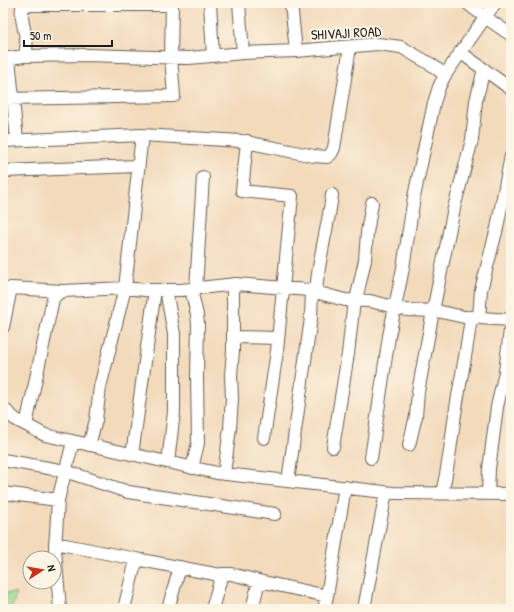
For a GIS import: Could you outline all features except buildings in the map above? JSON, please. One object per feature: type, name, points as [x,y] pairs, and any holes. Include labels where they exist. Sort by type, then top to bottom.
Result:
[{"type":"street","points":[[210,3],[214,56]]},
{"type":"street","points":[[239,3],[244,53]]},
{"type":"street","points":[[292,3],[296,51]]},
{"type":"street","points":[[468,3],[511,35]]},
{"type":"street","points":[[371,458],[379,397],[394,307],[403,268],[409,226],[428,131],[439,87],[460,52],[495,3]]},
{"type":"street","points":[[8,99],[174,96],[171,57],[172,4],[22,4],[21,17],[27,48],[24,56]]},
{"type":"street","name":"SHIVAJI ROAD","points":[[6,59],[24,56],[214,56],[378,44],[401,47],[432,65],[445,75]]},
{"type":"street","points":[[3,141],[142,135],[247,142],[321,158],[327,157],[331,154],[334,148],[350,47]]},
{"type":"street","points":[[460,52],[511,89]]},
{"type":"street","points":[[6,59],[8,99],[17,140]]},
{"type":"street","points":[[410,445],[433,311],[454,208],[472,140],[476,101],[484,69]]},
{"type":"street","points":[[90,445],[96,420],[100,388],[125,288],[142,135]]},
{"type":"street","points":[[247,142],[242,191],[292,196],[278,338],[264,438]]},
{"type":"street","points":[[442,493],[451,449],[454,420],[468,340],[475,318],[497,228],[511,156]]},
{"type":"street","points":[[3,171],[138,166]]},
{"type":"street","points":[[192,468],[198,444],[198,324],[193,288],[203,177]]},
{"type":"street","points":[[288,481],[314,292],[329,218],[332,195]]},
{"type":"street","points":[[333,447],[355,300],[365,260],[367,233],[372,203]]},
{"type":"street","points":[[224,474],[230,428],[233,337],[232,285]]},
{"type":"street","points":[[3,327],[7,288],[63,291],[125,288],[160,290],[232,285],[283,288],[314,292],[345,300],[370,301],[406,310],[433,311],[475,318],[511,320],[505,372],[497,407],[489,469],[488,494]]},
{"type":"street","points":[[132,455],[160,290]]},
{"type":"street","points":[[160,290],[174,334],[174,412],[168,462]]},
{"type":"street","points":[[26,425],[53,299],[57,294],[63,291]]},
{"type":"street","points":[[233,337],[278,338]]},
{"type":"street","points":[[3,408],[15,420],[45,436],[224,474],[386,492],[511,494]]},
{"type":"street","points":[[60,609],[55,550],[58,500],[73,442]]},
{"type":"street","points":[[3,460],[65,471],[128,492],[275,514]]},
{"type":"street","points":[[324,609],[345,487]]},
{"type":"street","points":[[364,609],[386,492]]},
{"type":"street","points":[[3,493],[58,500]]},
{"type":"street","points":[[55,542],[220,575],[231,574],[326,596]]},
{"type":"street","points":[[124,609],[134,568],[138,561],[142,560]]},
{"type":"street","points":[[168,609],[180,567]]},
{"type":"street","points":[[212,609],[220,575]]},
{"type":"street","points":[[252,609],[259,581]]},
{"type":"green space","points":[[3,593],[16,593],[12,609],[3,609]]}]
